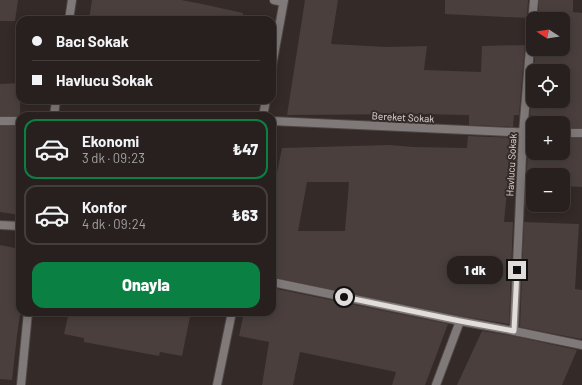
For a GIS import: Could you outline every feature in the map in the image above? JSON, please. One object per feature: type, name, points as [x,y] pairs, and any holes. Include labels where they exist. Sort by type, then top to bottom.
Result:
[{"type":"street","points":[[70,16],[72,0]]},
{"type":"street","points":[[274,0],[283,1],[276,42]]},
{"type":"street","name":"Havlucu Sokak","points":[[514,331],[523,133],[534,0]]},
{"type":"street","points":[[0,121],[16,121]]},
{"type":"street","name":"Bereket Sokak","points":[[276,121],[523,133]]},
{"type":"street","points":[[570,133],[582,133]]},
{"type":"street","points":[[0,225],[16,226]]},
{"type":"street","points":[[276,283],[582,345]]},
{"type":"street","points":[[21,385],[28,316]]},
{"type":"street","points":[[217,385],[231,316]]},
{"type":"street","points":[[436,385],[460,321]]},
{"type":"building","points":[[0,0],[18,0],[15,21],[0,21]]},
{"type":"building","points":[[92,0],[181,0],[243,13],[243,16],[90,16]]},
{"type":"building","points":[[305,0],[338,0],[331,44],[387,47],[427,46],[424,70],[481,72],[482,46],[525,45],[519,115],[514,115],[513,127],[469,125],[469,115],[287,115]]},
{"type":"building","points":[[445,0],[528,0],[526,18],[445,14]]},
{"type":"building","points":[[539,0],[573,0],[573,12],[582,13],[582,128],[570,128],[570,116],[530,115],[531,108],[570,108],[570,64],[534,64],[535,56],[570,56],[570,12],[538,12]]},
{"type":"building","points":[[16,83],[16,104],[20,104],[20,112],[16,112],[16,116],[0,116],[0,84]]},
{"type":"building","points":[[0,126],[16,126],[16,214],[0,212]]},
{"type":"building","points":[[468,136],[513,138],[511,153],[517,153],[515,181],[508,181],[504,222],[513,222],[509,324],[461,316],[276,278],[276,177],[282,148],[389,145],[467,148]],"holes":[[[307,182],[349,182],[345,231],[298,231]]]},
{"type":"building","points":[[570,138],[582,138],[582,187],[570,186],[570,168],[527,168],[528,160],[570,160]]},
{"type":"building","points":[[524,222],[579,224],[575,289],[582,290],[581,339],[520,327]]},
{"type":"building","points":[[0,245],[16,248],[16,316],[20,316],[12,380],[0,379]]},
{"type":"building","points":[[276,289],[448,324],[425,385],[392,385],[396,372],[300,352],[293,385],[262,385],[269,342],[239,336],[243,316],[276,316]]},
{"type":"building","points":[[68,316],[190,316],[182,356],[160,352],[159,356],[84,342],[84,338],[64,334]]},
{"type":"building","points":[[482,331],[577,350],[562,385],[457,385]]},
{"type":"route","points":[[344,297],[514,331],[517,270]]}]
